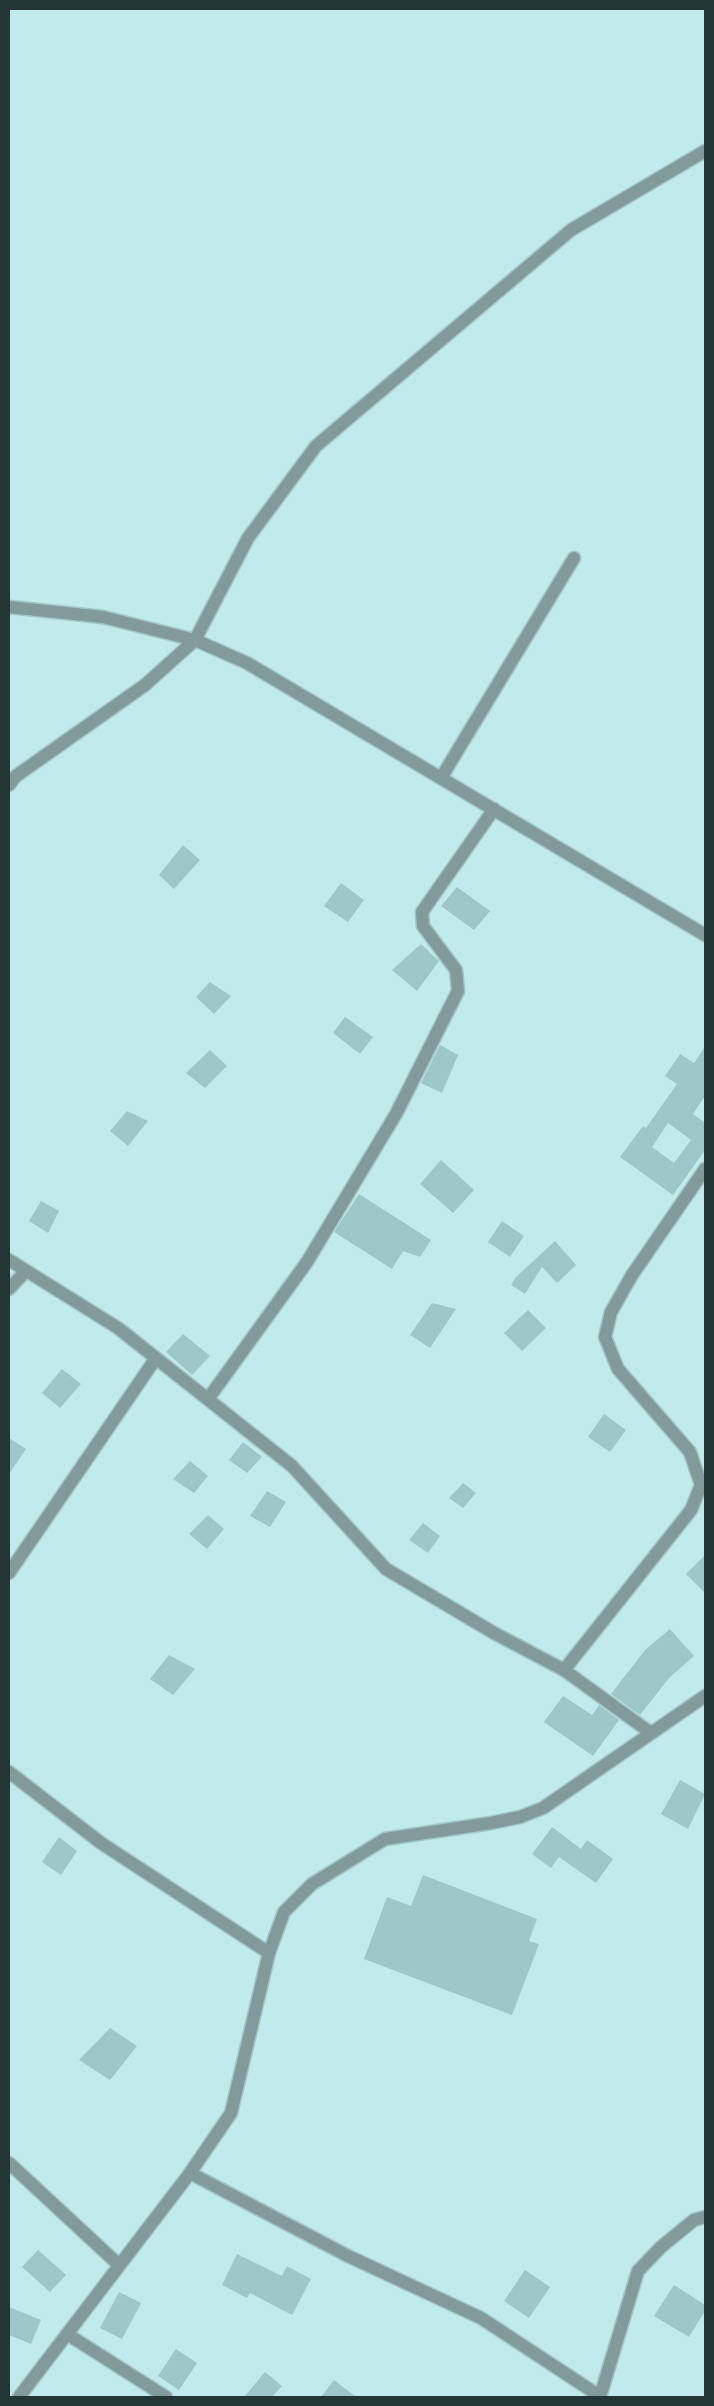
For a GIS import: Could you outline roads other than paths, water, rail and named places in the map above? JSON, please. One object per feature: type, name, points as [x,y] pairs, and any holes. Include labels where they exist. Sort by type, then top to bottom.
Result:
[{"type":"street","points":[[9,785],[16,776],[145,685],[195,640],[248,538],[316,446],[571,230],[705,151]]},
{"type":"street","points":[[441,778],[574,558]]},
{"type":"street","points":[[9,607],[103,617],[195,640],[247,663],[705,935]]},
{"type":"street","points":[[208,1399],[307,1262],[396,1114],[458,992],[456,970],[423,926],[422,912],[494,809]]},
{"type":"street","points":[[564,1670],[692,1510],[701,1485],[690,1452],[618,1369],[605,1337],[611,1312],[632,1275],[705,1169]]},
{"type":"street","points":[[9,1260],[118,1328],[292,1466],[386,1569],[494,1633],[564,1670],[652,1733]]},
{"type":"street","points":[[9,1288],[26,1271]]},
{"type":"street","points":[[9,1573],[156,1358]]},
{"type":"street","points":[[19,2397],[190,2173],[231,2113],[269,1953],[284,1912],[312,1884],[384,1839],[491,1823],[520,1817],[542,1808],[705,1696]]},
{"type":"street","points":[[9,1772],[101,1843],[269,1953]]},
{"type":"street","points":[[9,2163],[119,2265]]},
{"type":"street","points":[[190,2173],[348,2256],[481,2318],[600,2397],[638,2271],[661,2247],[694,2220],[705,2217]]},
{"type":"street","points":[[67,2334],[166,2397]]}]
